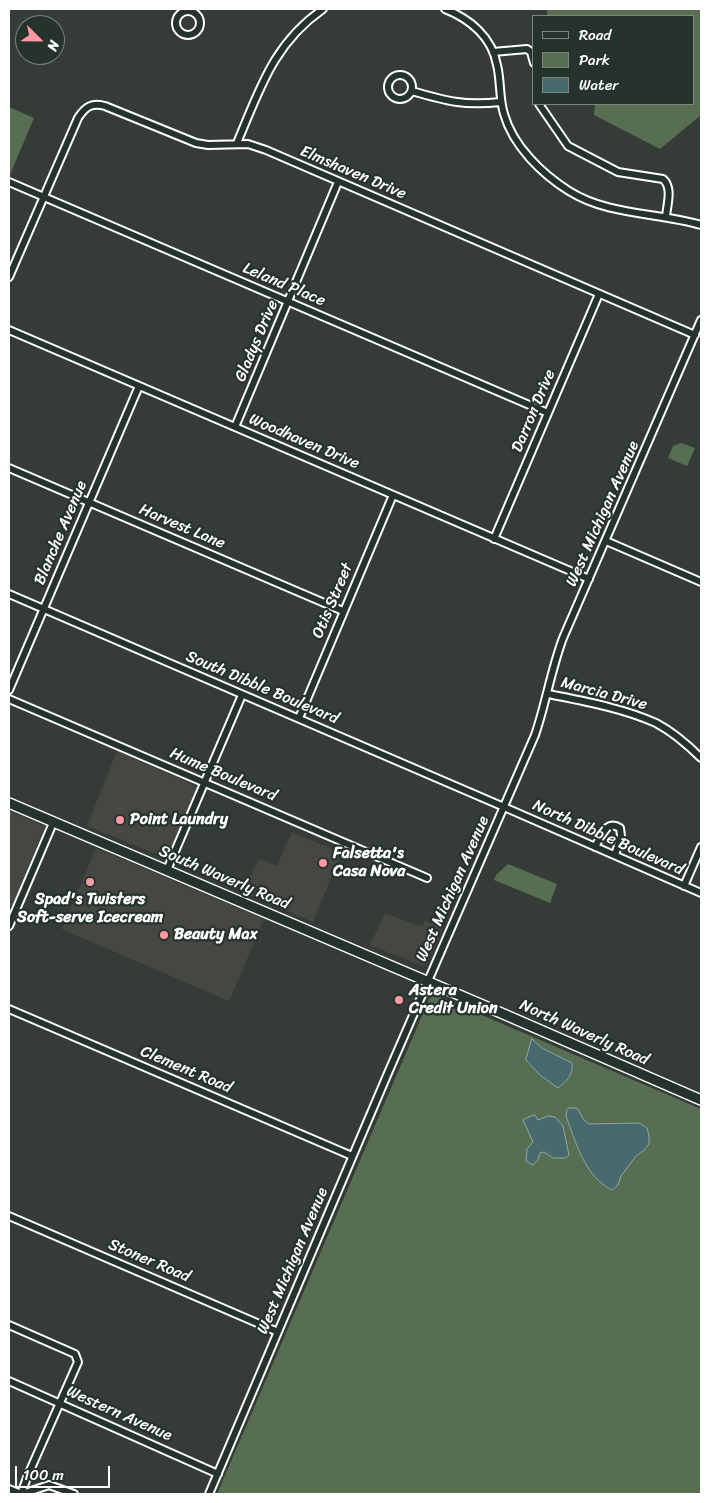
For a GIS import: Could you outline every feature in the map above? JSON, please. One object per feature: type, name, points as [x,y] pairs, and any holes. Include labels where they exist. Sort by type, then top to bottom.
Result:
[{"type":"main road","name":"South Waverly Road","points":[[9,803],[428,981]]},
{"type":"main road","name":"North Waverly Road","points":[[428,981],[701,1100]]},
{"type":"street","points":[[237,143],[276,56],[290,37],[323,9]]},
{"type":"street","points":[[445,9],[463,17],[484,37],[493,52],[497,64],[500,102],[504,117],[526,152],[549,177],[568,190],[607,208],[666,216],[701,225]]},
{"type":"street","points":[[493,52],[527,49],[532,56]]},
{"type":"street","points":[[412,91],[450,102],[476,104],[500,102]]},
{"type":"street","name":"Elmshaven Drive","points":[[44,197],[78,118],[84,110],[95,104],[105,106],[196,143],[208,145],[248,144],[266,150],[695,335]]},
{"type":"street","points":[[540,105],[568,146],[611,169],[663,179],[668,185],[669,192],[666,216]]},
{"type":"street","name":"Leland Place","points":[[9,182],[548,413]]},
{"type":"street","name":"Gladys Drive","points":[[235,427],[338,182]]},
{"type":"street","points":[[9,277],[44,197]]},
{"type":"street","name":"Darron Drive","points":[[494,538],[599,294]]},
{"type":"street","name":"West Michigan Avenue","points":[[209,1494],[352,1156],[535,735],[548,694],[558,651],[701,320]]},
{"type":"street","name":"Woodhaven Drive","points":[[9,330],[589,579]]},
{"type":"street","name":"Blanche Avenue","points":[[9,690],[139,386]]},
{"type":"street","name":"Harvest Lane","points":[[9,468],[344,612]]},
{"type":"street","name":"Otis Street","points":[[299,718],[393,495]]},
{"type":"street","points":[[606,541],[701,582]]},
{"type":"street","name":"South Dibble Boulevard","points":[[9,594],[504,807]]},
{"type":"street","name":"Marcia Drive","points":[[548,694],[625,712],[657,724],[676,736],[701,758]]},
{"type":"street","points":[[167,870],[242,695]]},
{"type":"street","name":"Hume Boulevard","points":[[9,699],[427,878]]},
{"type":"street","name":"North Dibble Boulevard","points":[[504,807],[701,893]]},
{"type":"street","points":[[9,926],[53,823]]},
{"type":"street","points":[[595,847],[606,827],[611,825],[618,826],[621,836],[615,855]]},
{"type":"street","points":[[684,886],[701,847]]},
{"type":"street","name":"Clement Road","points":[[9,1009],[352,1156]]},
{"type":"street","name":"Stoner Road","points":[[9,1216],[278,1332]]},
{"type":"street","points":[[9,1325],[75,1354],[78,1362],[28,1475],[22,1494],[9,1489]]},
{"type":"street","name":"Western Avenue","points":[[9,1381],[218,1474]]},
{"type":"street","points":[[22,1494],[49,1485],[74,1494]]},
{"type":"shaded area","points":[[117,751],[198,787],[167,858],[87,826]]},
{"type":"shaded area","points":[[9,811],[45,826],[12,906],[9,904]]},
{"type":"shaded area","points":[[292,832],[341,853],[313,922],[243,893],[259,859],[277,866]]},
{"type":"shaded area","points":[[96,848],[264,919],[229,1001],[62,929]]},
{"type":"shaded area","points":[[385,913],[411,923],[423,926],[425,921],[443,928],[427,965],[423,966],[370,945]]},
{"type":"green space","points":[[547,9],[701,9],[701,115],[660,149],[594,115],[595,105],[695,105],[695,15],[547,15]]},
{"type":"green space","points":[[9,107],[34,118],[9,177]]},
{"type":"green space","points":[[681,443],[695,448],[687,466],[668,458],[673,446]]},
{"type":"green space","points":[[508,864],[557,884],[550,903],[494,880],[496,875]]},
{"type":"green space","points":[[433,994],[701,1109],[701,1494],[217,1494],[430,997]]},
{"type":"water","points":[[532,1039],[542,1048],[572,1063],[570,1075],[558,1088],[540,1075],[526,1060]]},
{"type":"water","points":[[569,1108],[577,1108],[584,1120],[589,1124],[639,1123],[647,1128],[649,1144],[636,1156],[621,1176],[618,1185],[612,1190],[595,1177],[588,1168],[566,1116]]},
{"type":"water","points":[[535,1115],[538,1120],[548,1116],[555,1117],[563,1126],[569,1155],[566,1158],[553,1158],[544,1152],[540,1153],[538,1160],[533,1165],[526,1161],[527,1149],[533,1142],[523,1120]]},
{"type":"place","name":"Point Laundry","points":[[120,820]]},
{"type":"place","name":"Falsetta's Casa Nova","points":[[323,863]]},
{"type":"place","name":"Spad's Twisters Soft-serve Icecream","points":[[90,882]]},
{"type":"place","name":"Beauty Max","points":[[164,935]]},
{"type":"place","name":"Astera Credit Union","points":[[399,1000]]}]
